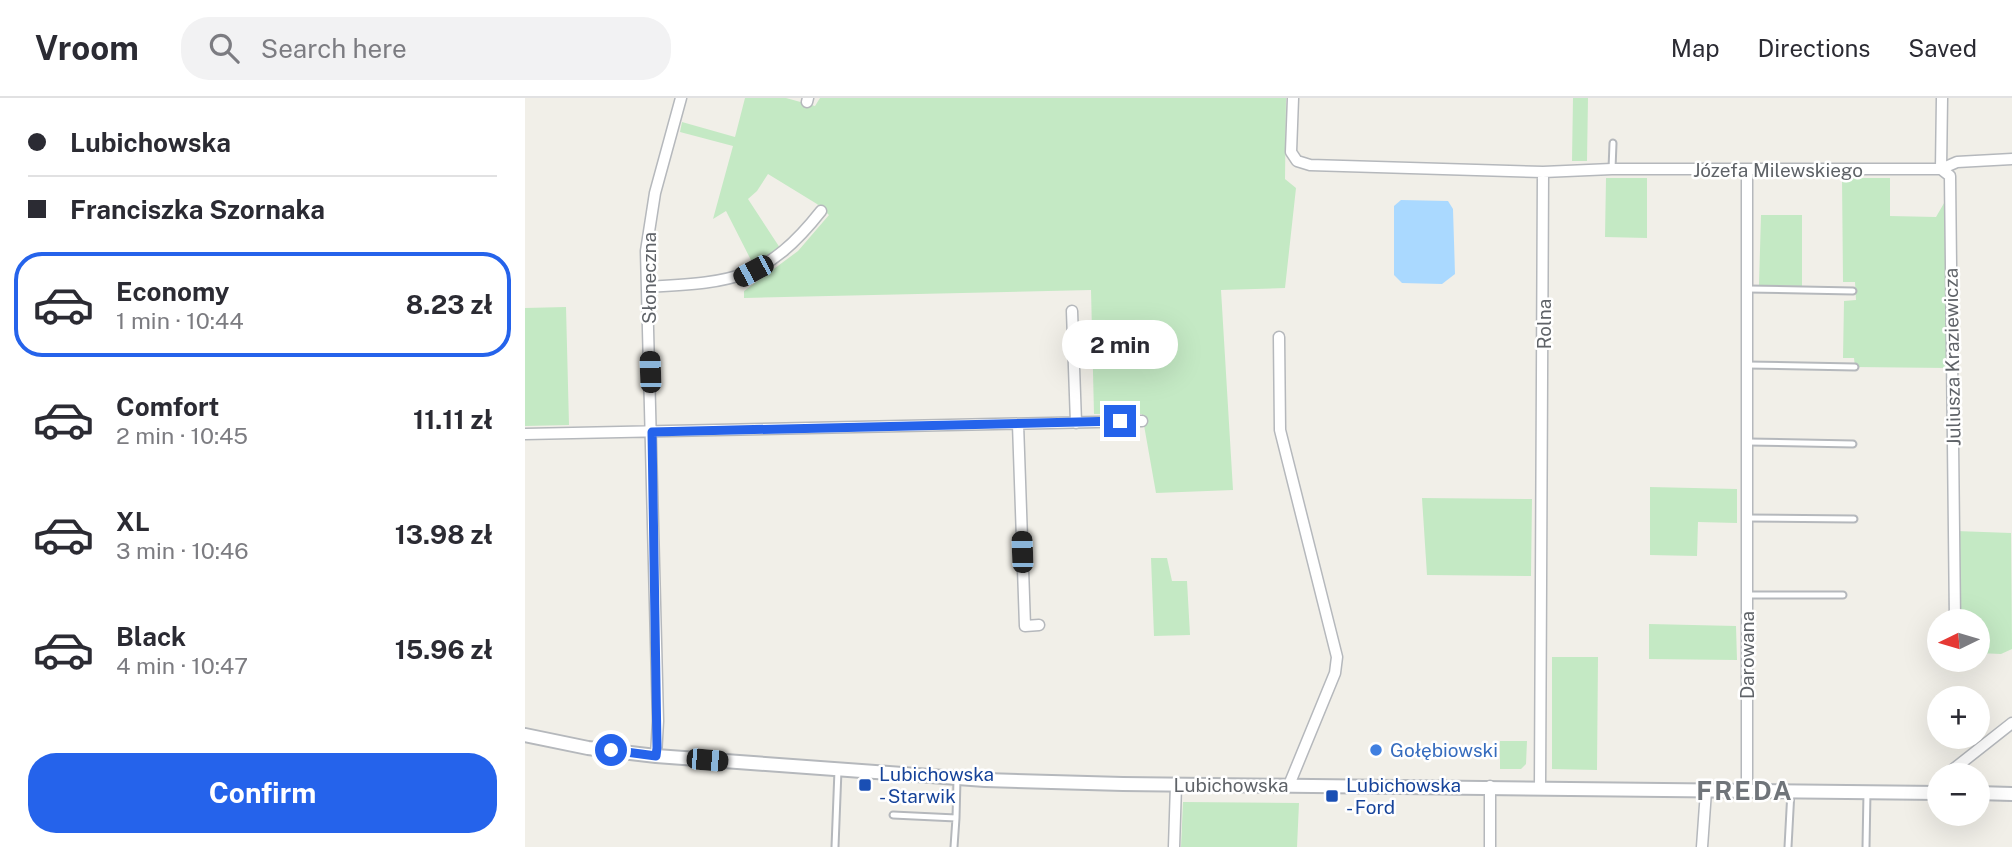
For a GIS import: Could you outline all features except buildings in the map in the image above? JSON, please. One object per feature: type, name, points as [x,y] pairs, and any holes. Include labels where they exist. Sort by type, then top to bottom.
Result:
[{"type":"street","name":"Słoneczna","points":[[656,756],[658,721],[647,287],[648,223],[681,98]]},
{"type":"street","points":[[1293,98],[1291,152],[1297,161],[1310,165],[1543,172]]},
{"type":"street","name":"Juliusza Kraziewicza","points":[[1942,98],[1941,169],[1950,176],[1955,609]]},
{"type":"street","name":"Józefa Milewskiego","points":[[1543,172],[1612,169],[1941,169],[1957,162],[2012,159]]},
{"type":"street","name":"Darowana","points":[[1747,171],[1747,791]]},
{"type":"street","name":"Rolna","points":[[1540,788],[1543,172]]},
{"type":"street","points":[[647,287],[708,285],[741,278],[789,248],[821,211]]},
{"type":"street","points":[[1072,311],[1076,423]]},
{"type":"street","points":[[1279,337],[1280,430],[1337,657],[1335,673],[1289,785]]},
{"type":"street","points":[[525,434],[1142,421]]},
{"type":"street","points":[[1018,424],[1025,626],[1039,625]]},
{"type":"street","points":[[1961,763],[2012,723]]},
{"type":"street","name":"Lubichowska","points":[[525,735],[588,748],[656,756],[957,779],[1176,785],[1490,786],[1927,793]]},
{"type":"street","points":[[1174,847],[1176,785]]},
{"type":"street","points":[[1490,786],[1490,847]]},
{"type":"street","points":[[1702,847],[1706,791]]},
{"type":"street","points":[[1990,793],[2012,794]]},
{"type":"lane","points":[[1612,169],[1613,143]]},
{"type":"lane","points":[[1746,289],[1853,291]]},
{"type":"lane","points":[[1747,365],[1855,367]]},
{"type":"lane","points":[[1748,442],[1853,444]]},
{"type":"lane","points":[[1747,518],[1854,519]]},
{"type":"lane","points":[[1747,595],[1843,594]]},
{"type":"lane","points":[[835,847],[838,770]]},
{"type":"lane","points":[[954,847],[957,779]]},
{"type":"lane","points":[[1788,847],[1791,791]]},
{"type":"lane","points":[[1866,847],[1867,792]]},
{"type":"lane","points":[[893,815],[955,818]]},
{"type":"green space","points":[[745,98],[786,98],[815,106],[820,98],[1286,98],[1285,179],[1296,188],[1285,288],[1221,290],[1233,490],[1156,493],[1142,414],[1094,414],[1091,290],[744,298],[744,291],[798,251],[829,215],[817,204],[768,174],[748,199],[780,248],[753,264],[726,211],[713,219],[733,146],[680,132],[682,122],[735,137]]},
{"type":"green space","points":[[1573,98],[1588,98],[1587,161],[1572,161]]},
{"type":"green space","points":[[1606,178],[1647,178],[1647,238],[1605,237]]},
{"type":"green space","points":[[1842,178],[1890,178],[1890,216],[1936,217],[1947,198],[1948,368],[1855,367],[1854,358],[1843,358],[1844,301],[1856,300],[1855,282],[1843,282]]},
{"type":"green space","points":[[1761,215],[1802,215],[1802,286],[1759,285]]},
{"type":"green space","points":[[566,307],[569,425],[525,426],[525,308]]},
{"type":"green space","points":[[1650,487],[1737,489],[1737,523],[1698,522],[1697,556],[1650,555]]},
{"type":"green space","points":[[1422,498],[1532,499],[1531,576],[1427,575]]},
{"type":"green space","points":[[1956,531],[2011,533],[2012,649],[2001,654],[1990,654],[1990,609],[1956,609]]},
{"type":"green space","points":[[1151,558],[1167,558],[1172,581],[1187,581],[1190,635],[1154,636]]},
{"type":"green space","points":[[1649,624],[1736,626],[1737,660],[1649,659]]},
{"type":"green space","points":[[1552,657],[1598,657],[1597,770],[1552,769]]},
{"type":"green space","points":[[1500,741],[1527,741],[1526,764],[1521,769],[1500,769]]},
{"type":"green space","points":[[1183,802],[1299,803],[1297,847],[1181,847]]},
{"type":"water","points":[[1401,200],[1448,201],[1453,209],[1455,274],[1442,284],[1402,283],[1394,275],[1394,206]]},
{"type":"place","name":"Gołębiowski","points":[[1376,750]]},
{"type":"place","name":"Lubichowska - Starwik","points":[[865,785]]},
{"type":"place","name":"Lubichowska - Ford","points":[[1332,796]]},
{"type":"district","name":"FREDA","points":[[1745,791]]},
{"type":"route","points":[[611,750],[656,756],[658,721],[652,432],[1120,421]]}]
